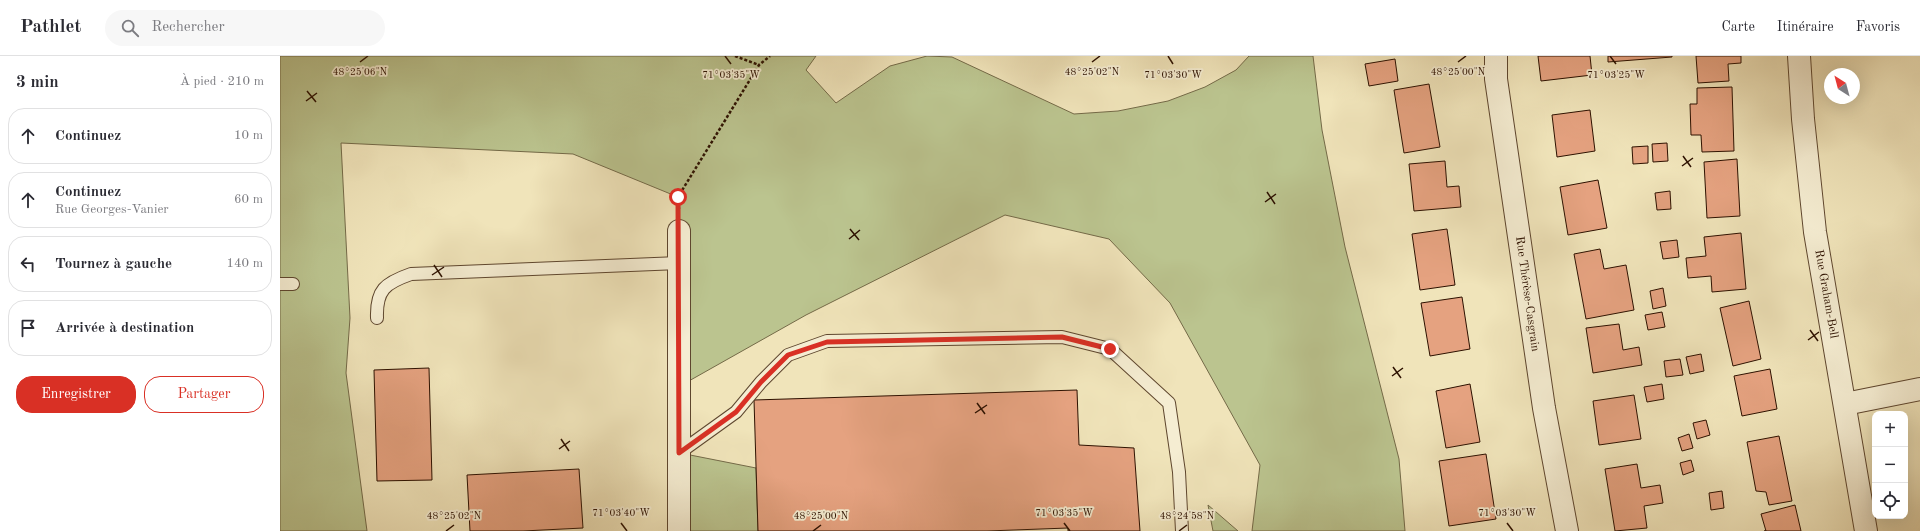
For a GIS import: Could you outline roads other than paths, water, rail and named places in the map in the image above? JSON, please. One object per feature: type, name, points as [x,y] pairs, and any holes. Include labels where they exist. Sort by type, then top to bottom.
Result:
[{"type":"street","name":"Rue Thérèse-Casgrain","points":[[1496,56],[1496,79],[1543,401],[1567,531]]},
{"type":"street","name":"Rue Graham-Bell","points":[[1799,56],[1803,119],[1815,232],[1866,531]]},
{"type":"street","points":[[679,231],[679,531]]},
{"type":"street","points":[[1845,404],[1920,389]]},
{"type":"lane","points":[[377,318],[377,303],[381,291],[396,279],[410,274],[679,263]]},
{"type":"lane","points":[[280,284],[293,284]]},
{"type":"lane","points":[[679,453],[736,412],[761,382],[788,355],[827,342],[1062,337],[1110,349],[1169,403],[1179,472],[1182,531]]}]
